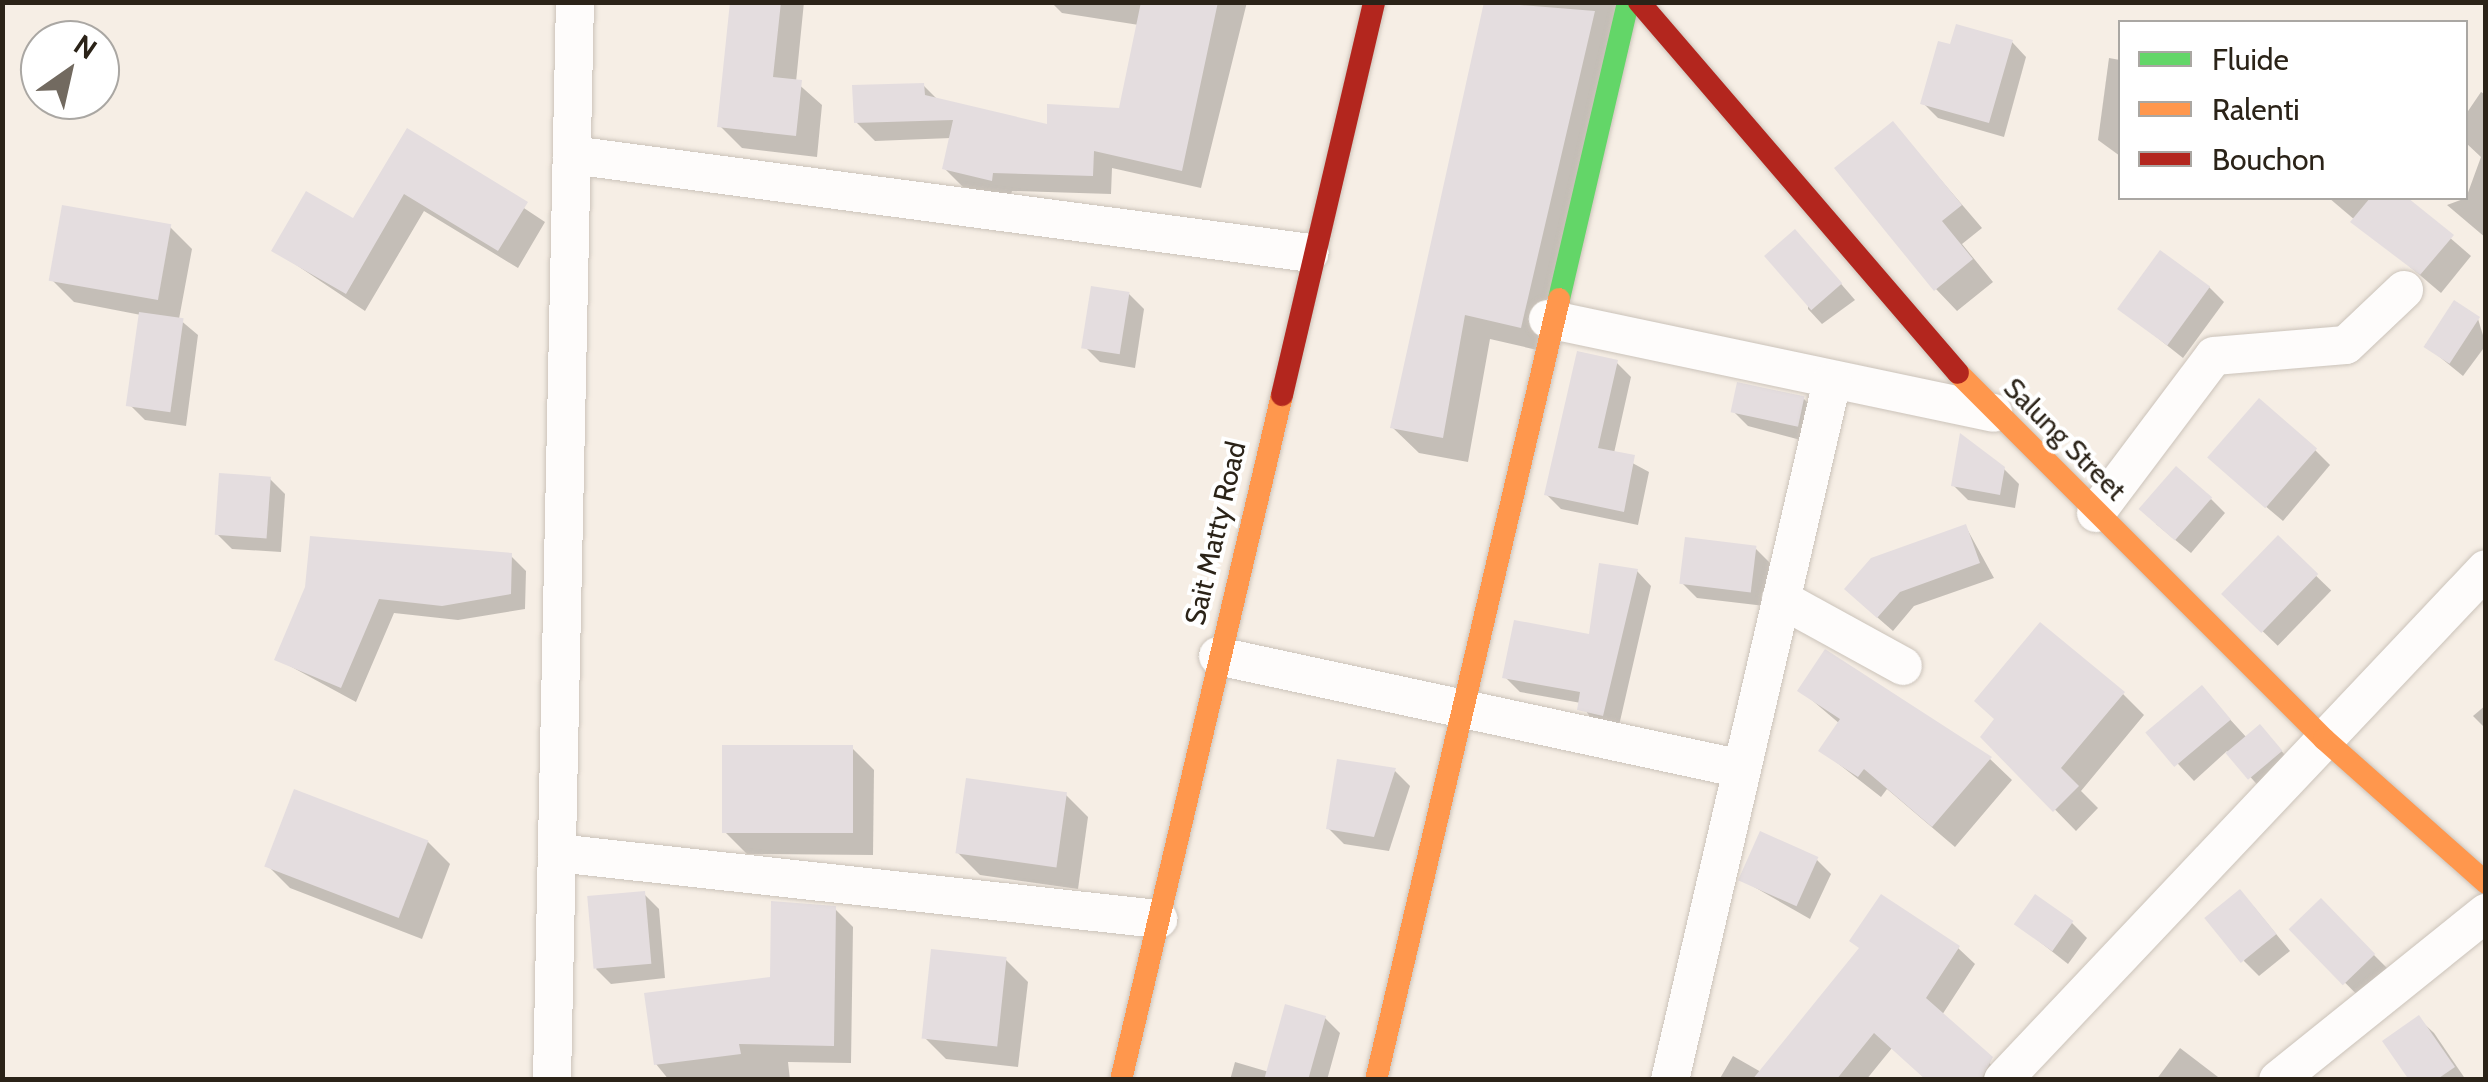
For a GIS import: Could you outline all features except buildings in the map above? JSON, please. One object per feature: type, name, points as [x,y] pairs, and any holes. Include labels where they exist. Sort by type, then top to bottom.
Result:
[{"type":"street","points":[[552,1080],[575,2]]},
{"type":"street","name":"Sait Matty Road","points":[[1121,1080],[1310,253],[1374,2]]},
{"type":"street","points":[[1376,1080],[1466,712],[1548,319],[1628,2]]},
{"type":"street","name":"Salung Street","points":[[1639,2],[1993,413],[2324,739],[2486,883]]},
{"type":"street","points":[[572,155],[1310,253]]},
{"type":"street","points":[[2096,513],[2214,356],[2346,345],[2404,290]]},
{"type":"street","points":[[1548,319],[1993,413]]},
{"type":"street","points":[[1670,1080],[1832,381]]},
{"type":"street","points":[[2003,1080],[2486,569]]},
{"type":"street","points":[[1782,599],[1903,666]]},
{"type":"street","points":[[1218,656],[1742,769]]},
{"type":"street","points":[[557,853],[1158,919]]},
{"type":"street","points":[[2278,1080],[2486,913]]},
{"type":"traffic: fast","points":[[1559,299],[1628,2]]},
{"type":"traffic: slow","points":[[1376,1080],[1559,299]]},
{"type":"traffic: slow","points":[[1958,373],[2324,739],[2486,883]]},
{"type":"traffic: slow","points":[[1121,1080],[1282,395]]},
{"type":"traffic: jam","points":[[1282,395],[1374,2]]},
{"type":"traffic: jam","points":[[1639,2],[1958,373]]}]
